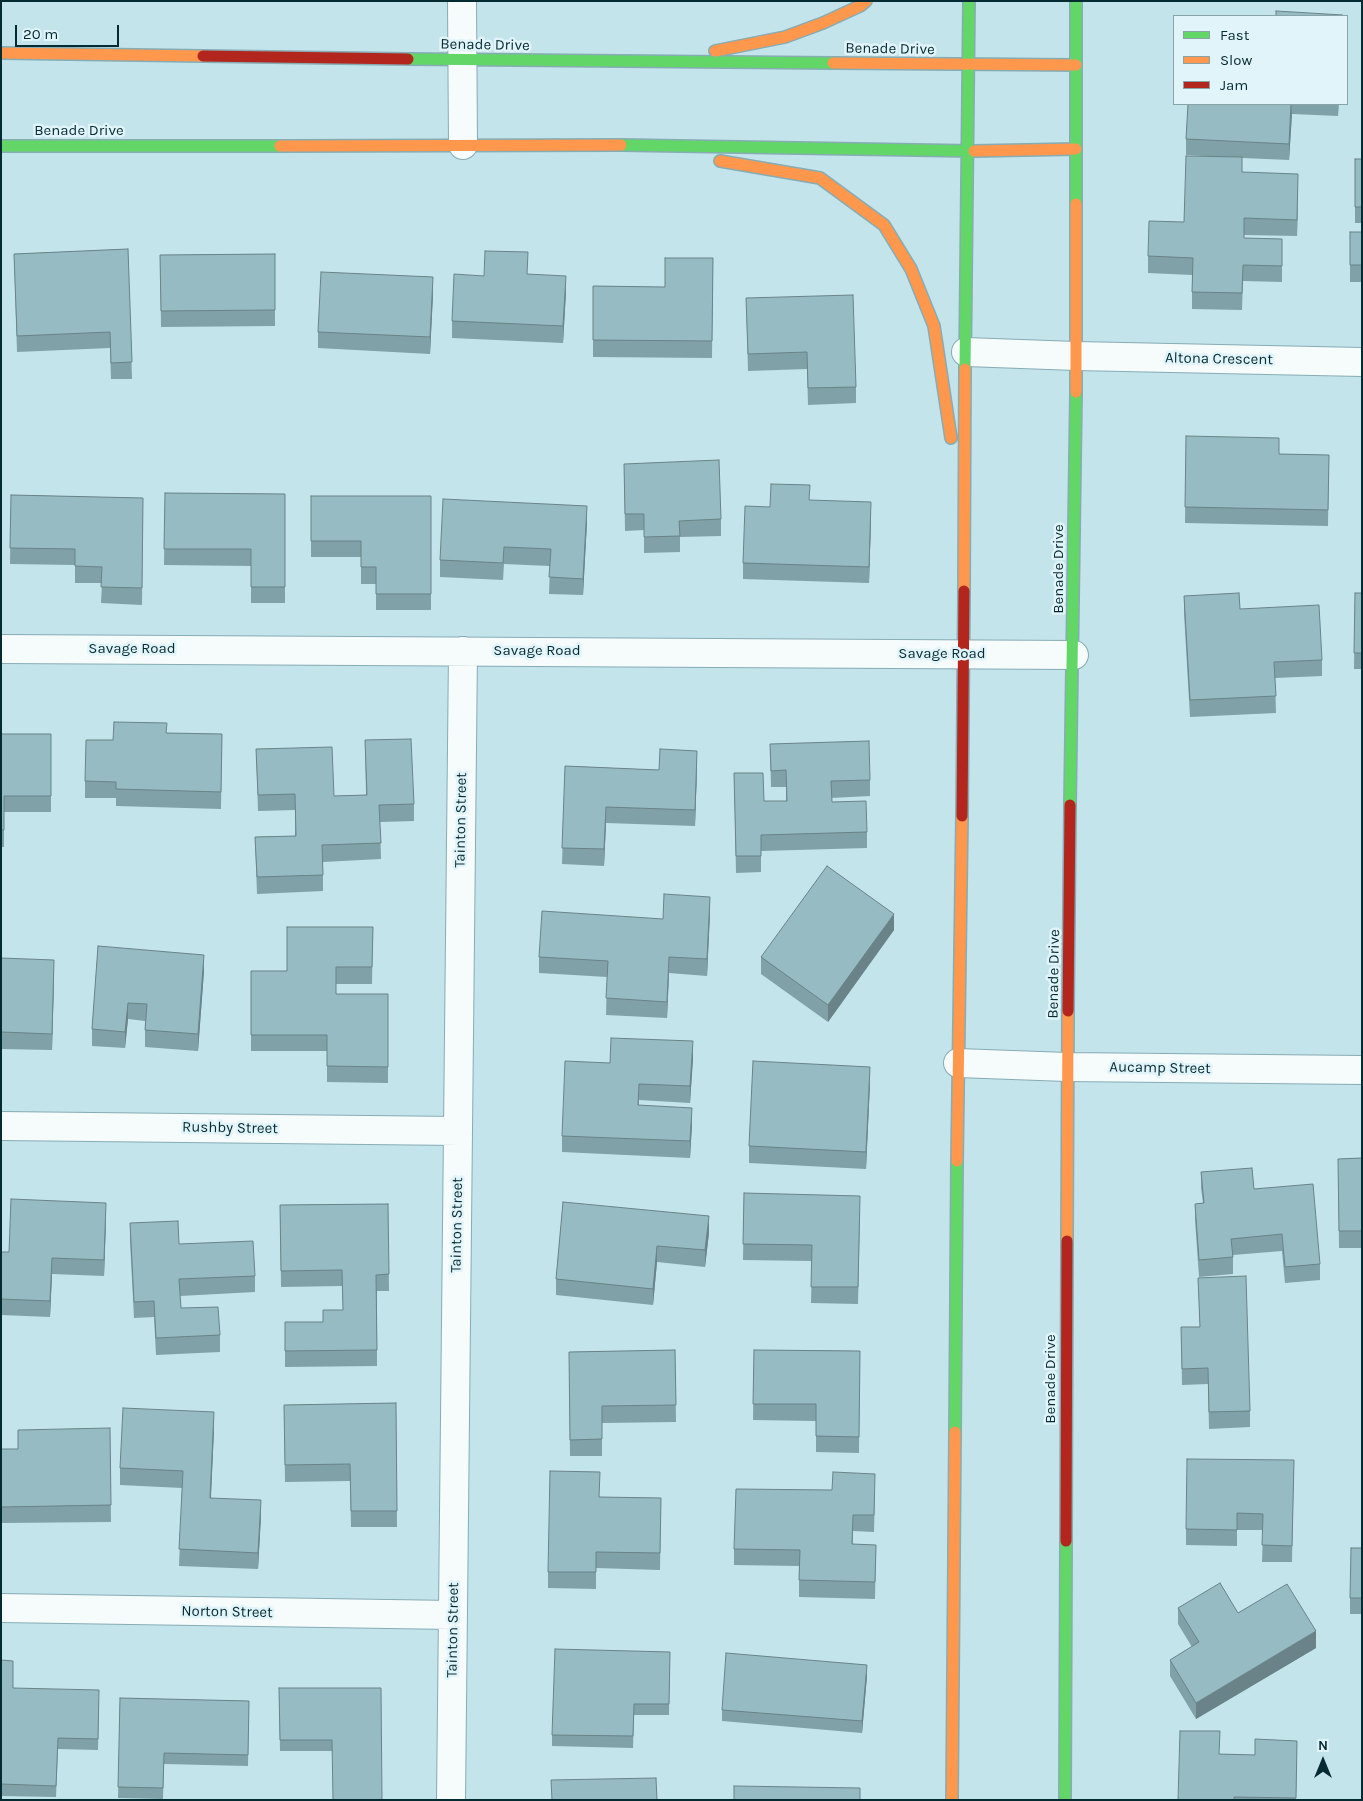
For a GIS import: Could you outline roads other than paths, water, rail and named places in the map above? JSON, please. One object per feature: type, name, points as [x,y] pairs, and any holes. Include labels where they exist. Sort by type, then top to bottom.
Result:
[{"type":"street","points":[[462,1],[463,145]]},
{"type":"street","points":[[657,62],[785,36],[823,23],[860,6],[866,1]]},
{"type":"street","points":[[952,1800],[969,1]]},
{"type":"street","name":"Benade Drive","points":[[1065,1800],[1068,1067],[1076,356],[1076,1]]},
{"type":"street","name":"Benade Drive","points":[[1,53],[462,60],[1076,65]]},
{"type":"street","points":[[627,145],[820,178],[884,226],[911,269],[934,326],[964,524]]},
{"type":"street","name":"Benade Drive","points":[[1,146],[627,145],[968,151],[1076,149]]},
{"type":"street","name":"Altona Crescent","points":[[966,352],[1362,362]]},
{"type":"street","name":"Savage Road","points":[[1,649],[1074,655]]},
{"type":"street","name":"Tainton Street","points":[[451,1800],[463,651]]},
{"type":"street","name":"Aucamp Street","points":[[958,1063],[1068,1067],[1362,1070]]},
{"type":"street","name":"Rushby Street","points":[[1,1126],[458,1131]]},
{"type":"street","name":"Norton Street","points":[[1,1608],[453,1615]]}]
